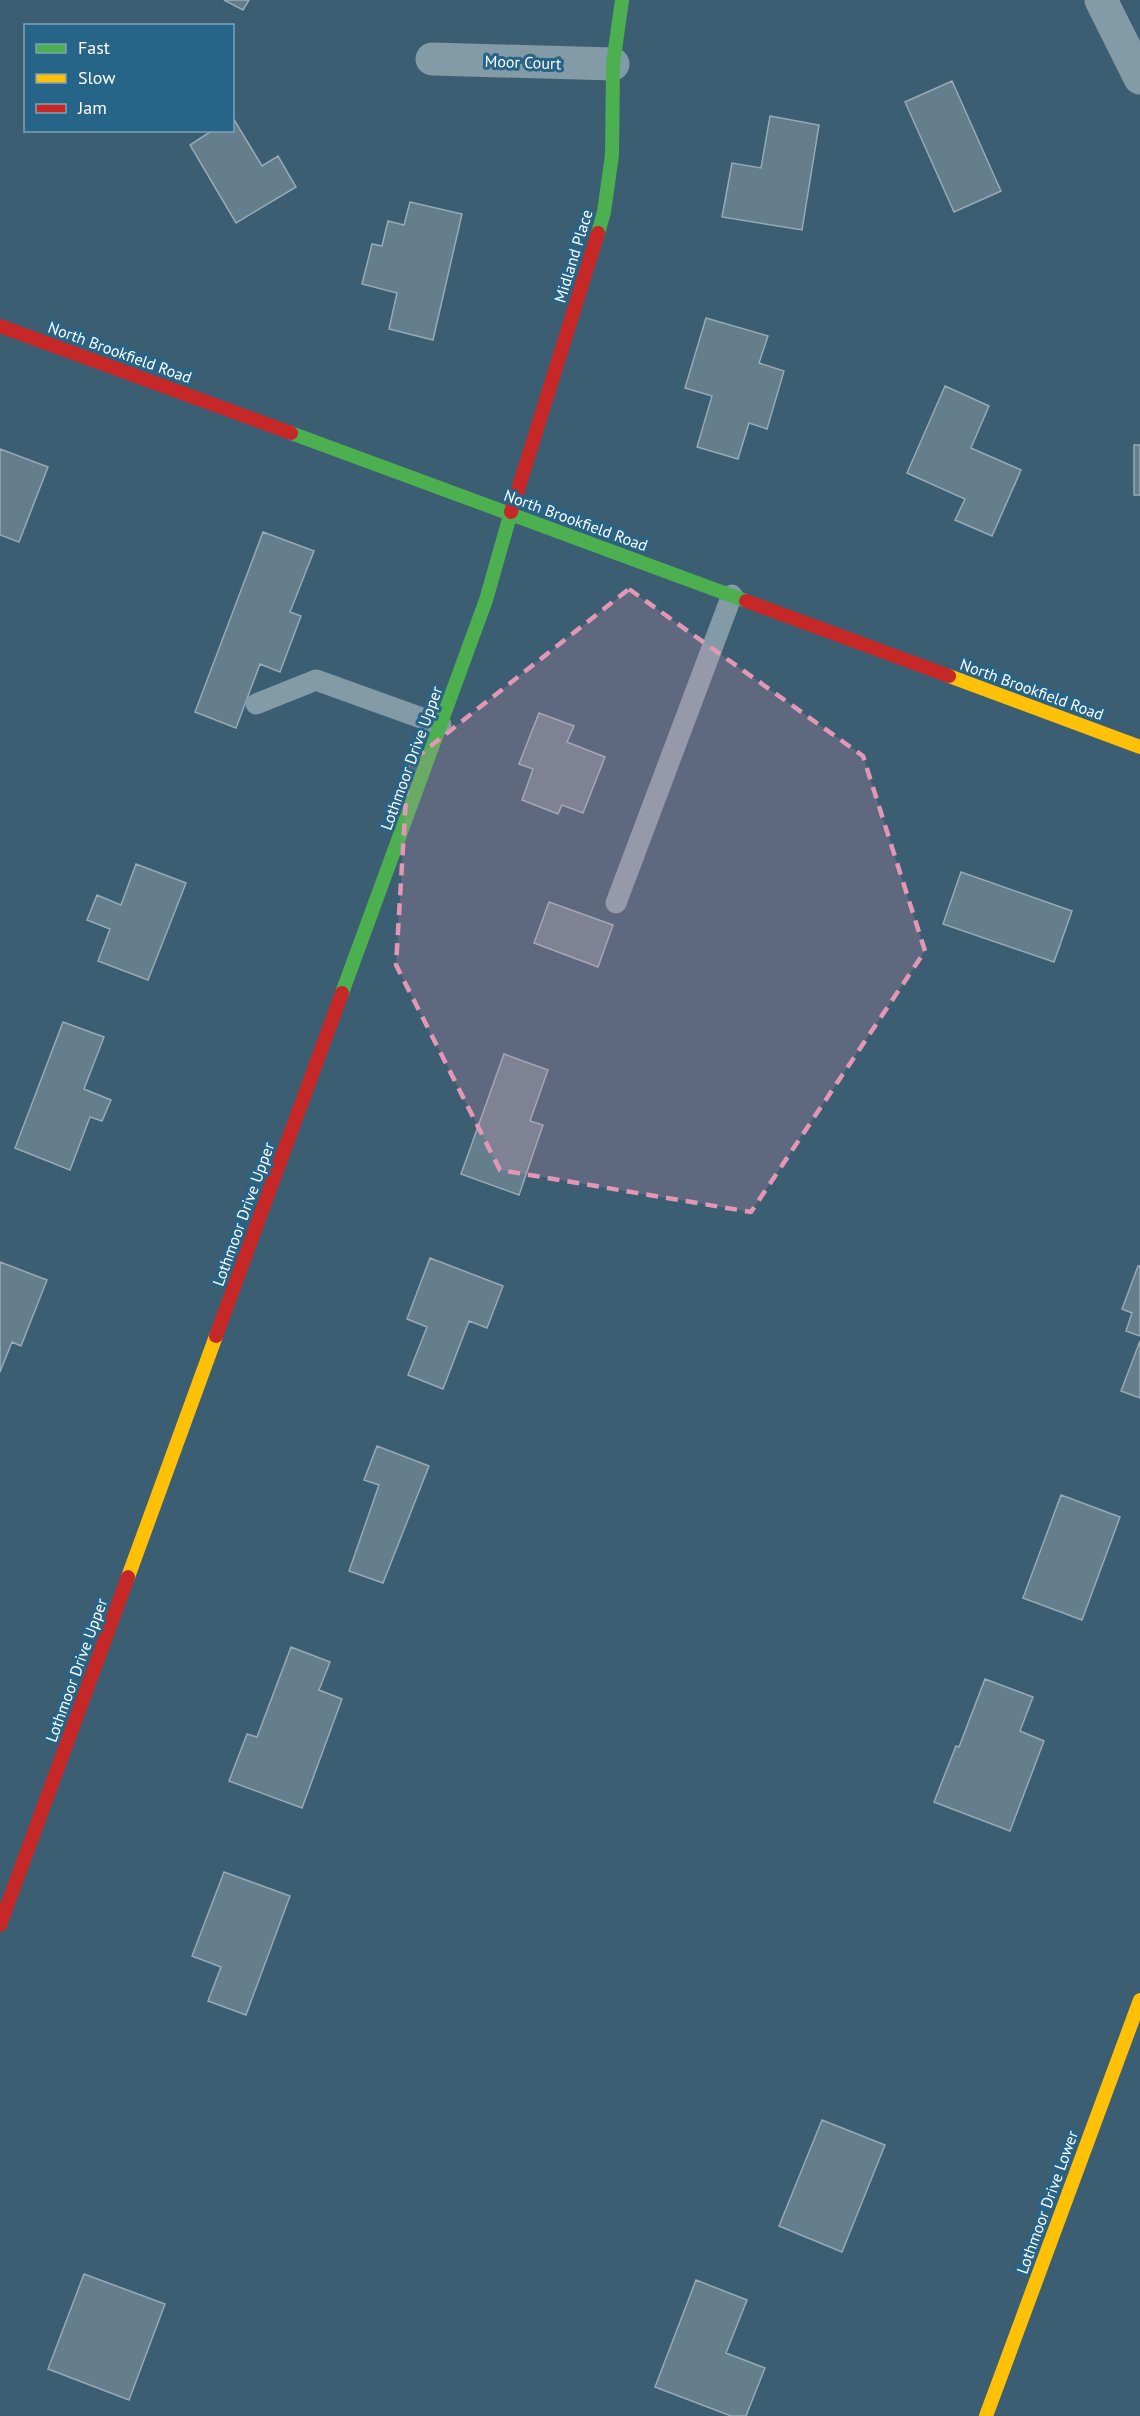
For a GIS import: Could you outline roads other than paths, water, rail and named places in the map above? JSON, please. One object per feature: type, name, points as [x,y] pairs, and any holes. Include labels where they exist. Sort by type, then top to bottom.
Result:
[{"type":"street","name":"Midland Place","points":[[511,513],[604,212],[612,155],[614,64],[622,0]]},
{"type":"street","points":[[1101,0],[1140,78]]},
{"type":"street","name":"Moor Court","points":[[432,59],[614,64]]},
{"type":"street","name":"North Brookfield Road","points":[[0,326],[1140,747]]},
{"type":"street","name":"Lothmoor Drive Upper","points":[[0,1925],[441,725],[486,600],[511,513]]},
{"type":"street","name":"Lothmoor Drive Lower","points":[[986,2416],[1140,2000]]},
{"type":"lane","points":[[616,903],[732,596]]},
{"type":"lane","points":[[256,704],[316,680],[441,725]]}]
